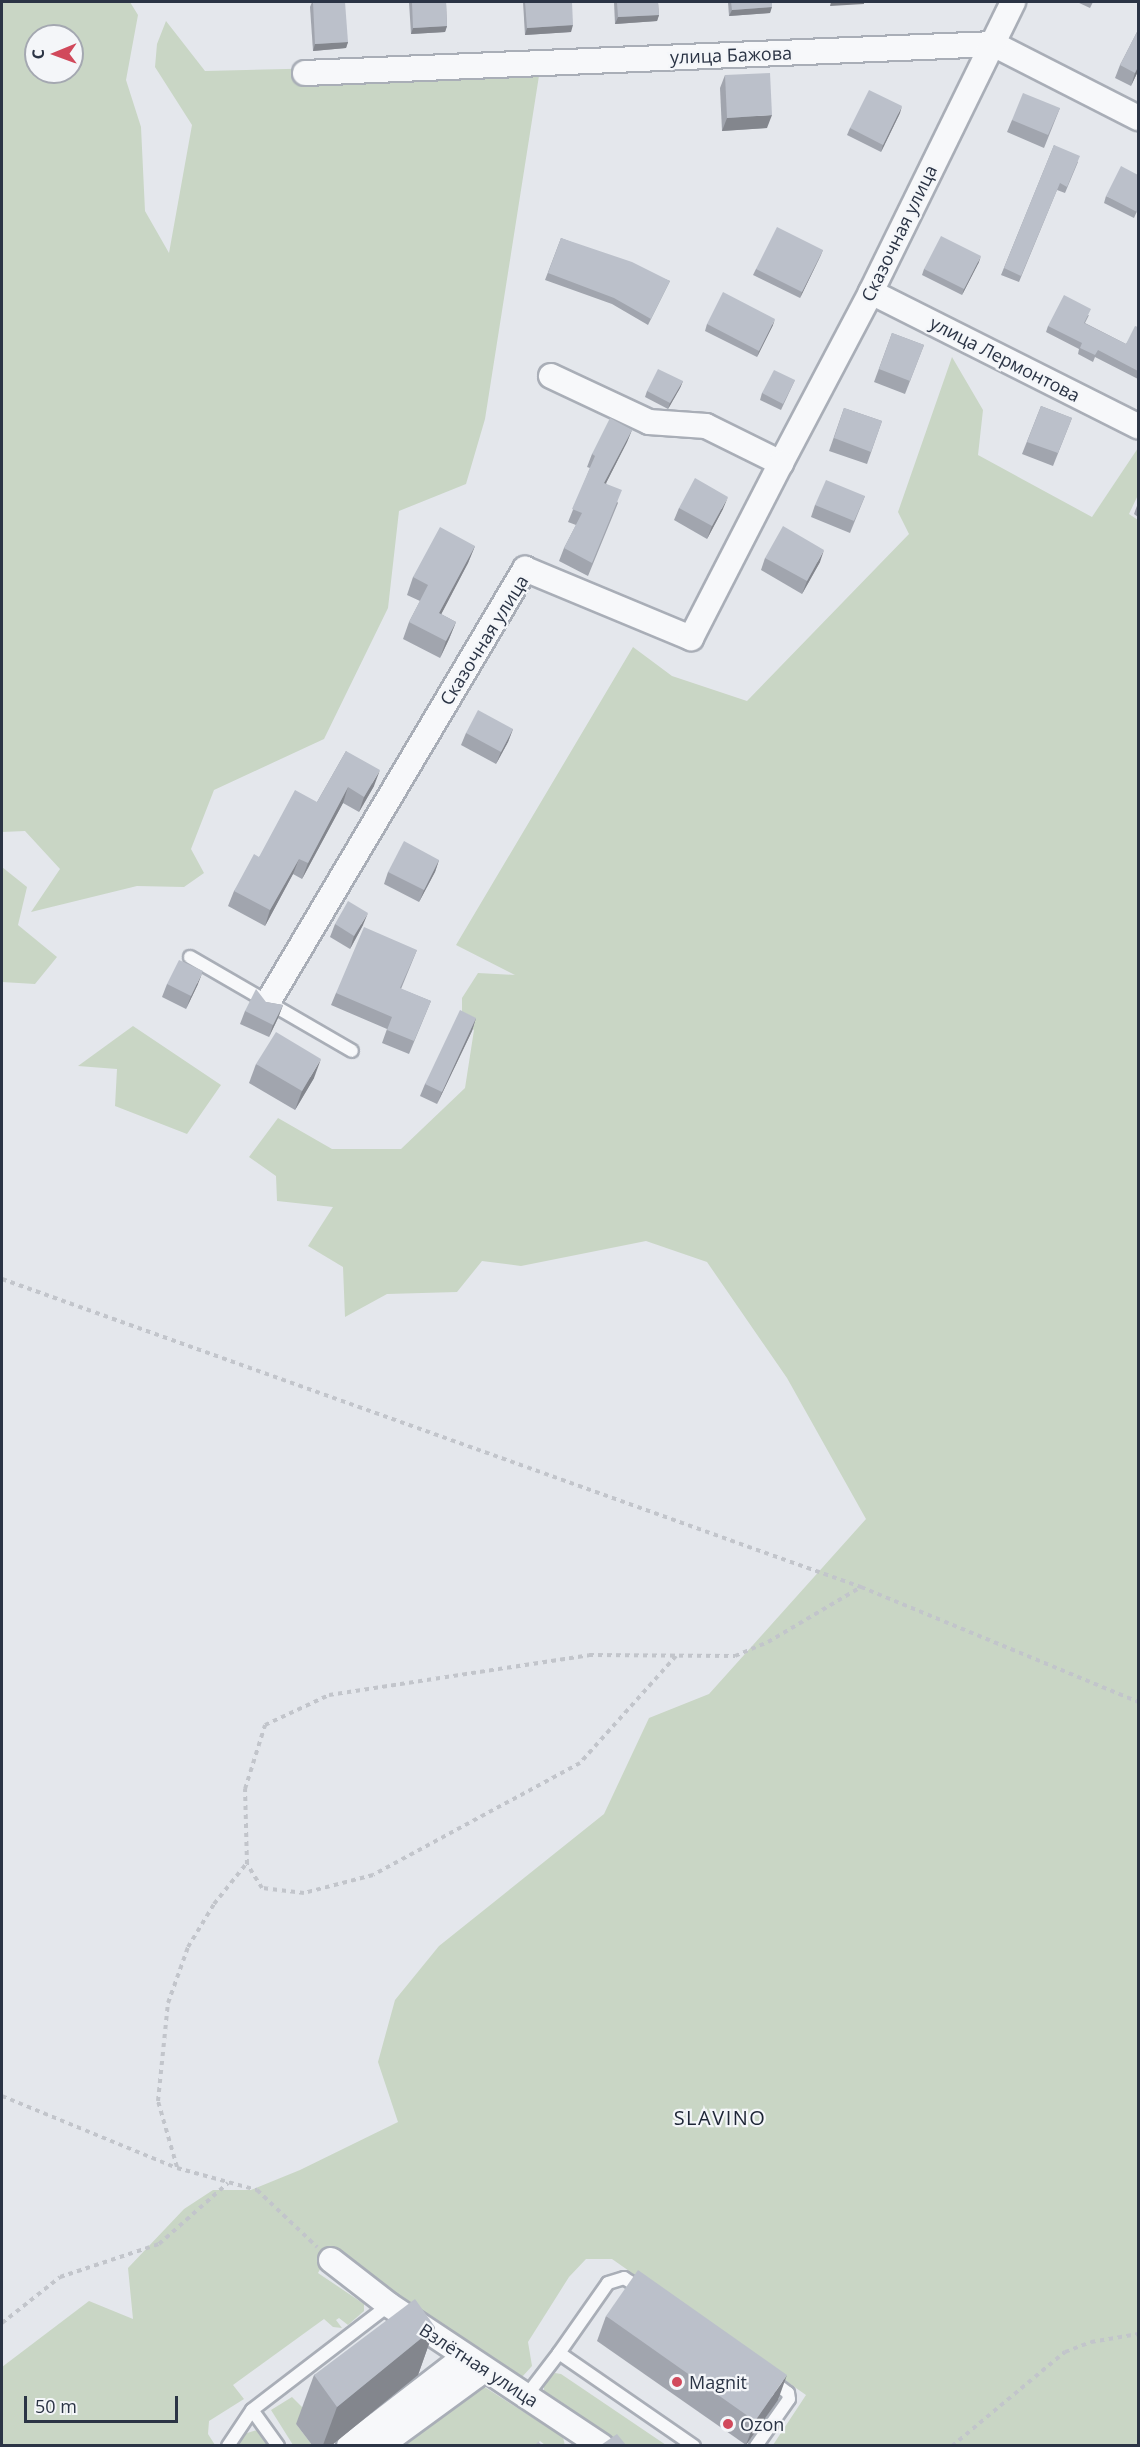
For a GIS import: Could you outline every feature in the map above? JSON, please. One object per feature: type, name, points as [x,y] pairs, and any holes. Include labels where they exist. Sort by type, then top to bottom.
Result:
[{"type":"street","name":"Сказочная улица","points":[[268,1002],[525,569],[691,638],[871,292],[1013,2]]},
{"type":"street","name":"улица Бажова","points":[[305,72],[993,44],[1138,118]]},
{"type":"street","name":"улица Лермонтова","points":[[871,292],[1138,426]]},
{"type":"street","points":[[551,376],[649,422],[706,426],[781,463]]},
{"type":"street","name":"Взлётная улица","points":[[331,2260],[389,2305],[527,2395],[593,2444]]},
{"type":"street","points":[[349,2445],[458,2362],[477,2375],[380,2445]]},
{"type":"lane","points":[[190,957],[351,1051]]},
{"type":"lane","points":[[527,2395],[608,2283],[624,2278],[659,2301]]},
{"type":"lane","points":[[228,2445],[252,2410],[389,2305]]},
{"type":"lane","points":[[559,2353],[694,2445]]},
{"type":"lane","points":[[756,2369],[788,2393],[789,2398],[756,2445]]},
{"type":"lane","points":[[252,2410],[278,2445]]},
{"type":"path","points":[[2,1279],[861,1587],[1138,1702]]},
{"type":"path","points":[[676,1656],[580,1763],[373,1875],[304,1893],[262,1888],[246,1864],[245,1789],[265,1725],[329,1695],[590,1655],[735,1656],[768,1642],[861,1587]]},
{"type":"path","points":[[177,2168],[158,2101],[168,2004],[188,1947],[214,1904],[246,1864]]},
{"type":"path","points":[[2,2096],[177,2168],[257,2190],[331,2260]]},
{"type":"path","points":[[2,2323],[60,2277],[159,2244],[228,2182]]},
{"type":"path","points":[[952,2445],[1065,2352],[1091,2342],[1138,2334]]},
{"type":"green space","points":[[2,2],[130,2],[138,15],[126,80],[141,127],[145,211],[169,253],[192,125],[155,67],[157,44],[166,21],[205,71],[541,63],[485,419],[466,484],[399,511],[388,608],[324,739],[214,790],[191,849],[204,873],[184,887],[137,886],[31,912],[60,869],[25,831],[2,832]]},
{"type":"green space","points":[[952,357],[983,410],[978,455],[1092,517],[1138,448],[1138,495],[1129,514],[1138,520],[1138,2445],[773,2445],[806,2395],[612,2259],[586,2259],[569,2277],[528,2342],[532,2366],[522,2377],[515,2377],[330,2251],[318,2273],[364,2304],[364,2311],[348,2325],[339,2318],[336,2320],[342,2328],[333,2327],[324,2319],[233,2385],[244,2399],[209,2421],[208,2434],[215,2445],[2,2446],[2,2367],[89,2301],[133,2319],[128,2268],[184,2209],[213,2190],[251,2190],[300,2170],[398,2122],[378,2062],[395,2000],[439,1946],[604,1814],[649,1718],[709,1694],[866,1519],[787,1378],[707,1262],[646,1241],[521,1266],[482,1261],[457,1292],[387,1294],[345,1317],[343,1267],[308,1246],[333,1207],[277,1201],[276,1176],[249,1157],[278,1118],[332,1149],[401,1149],[465,1088],[474,1030],[462,1020],[462,998],[478,973],[515,975],[456,945],[633,647],[672,676],[747,701],[909,534],[898,512]]},
{"type":"green space","points":[[2,867],[27,887],[18,925],[57,957],[35,984],[2,982]]},
{"type":"green space","points":[[133,1026],[221,1085],[187,1134],[115,1106],[117,1069],[78,1066]]},
{"type":"green space","points":[[555,2373],[561,2374],[666,2445],[620,2445],[544,2393],[544,2385]]},
{"type":"green space","points":[[472,2379],[563,2437],[565,2446],[545,2445],[540,2441],[535,2446],[380,2446]]},
{"type":"green space","points":[[292,2397],[309,2414],[296,2424],[312,2445],[293,2445],[271,2410]]},
{"type":"green space","points":[[257,2430],[267,2445],[238,2445],[244,2434]]},
{"type":"building","points":[[313,2],[345,2],[348,42],[315,44]]},
{"type":"building","points":[[412,2],[446,2],[447,26],[413,28]]},
{"type":"building","points":[[525,2],[572,2],[573,25],[527,28]]},
{"type":"building","points":[[617,2],[658,2],[659,15],[618,17]]},
{"type":"building","points":[[731,2],[772,2],[772,7],[732,10]]},
{"type":"building","points":[[1138,30],[1138,67],[1135,73],[1120,65]]},
{"type":"building","points":[[770,73],[772,115],[727,118],[725,75]]},
{"type":"building","points":[[869,90],[902,106],[883,145],[850,128]]},
{"type":"building","points":[[1023,93],[1060,108],[1048,135],[1012,120]]},
{"type":"building","points":[[1054,145],[1080,156],[1067,187],[1060,183],[1021,276],[1004,268]]},
{"type":"building","points":[[1121,166],[1138,175],[1137,212],[1106,196]]},
{"type":"building","points":[[777,227],[823,250],[802,292],[756,269]]},
{"type":"building","points":[[941,236],[981,256],[964,289],[924,269]]},
{"type":"building","points":[[561,238],[632,262],[670,281],[651,319],[614,298],[548,273]]},
{"type":"building","points":[[723,292],[775,319],[759,351],[707,324]]},
{"type":"building","points":[[1064,295],[1091,309],[1084,323],[1126,344],[1135,326],[1138,327],[1138,371],[1098,350],[1095,355],[1080,348],[1082,343],[1048,326]]},
{"type":"building","points":[[892,333],[924,345],[910,381],[879,369]]},
{"type":"building","points":[[658,369],[683,381],[670,403],[647,391]]},
{"type":"building","points":[[774,370],[795,380],[783,404],[762,393]]},
{"type":"building","points":[[1041,406],[1072,418],[1058,453],[1027,442]]},
{"type":"building","points":[[844,408],[882,421],[871,452],[834,438]]},
{"type":"building","points":[[610,418],[632,430],[604,483],[622,490],[592,563],[564,548],[582,513],[572,509],[595,456],[592,454]]},
{"type":"building","points":[[695,478],[728,497],[712,526],[679,508]]},
{"type":"building","points":[[826,480],[865,496],[854,521],[815,505]]},
{"type":"building","points":[[783,526],[824,550],[807,581],[765,558]]},
{"type":"building","points":[[440,527],[475,546],[439,613],[456,622],[446,641],[409,622],[428,585],[413,577]]},
{"type":"building","points":[[478,710],[513,729],[501,752],[466,733]]},
{"type":"building","points":[[346,751],[380,770],[364,797],[348,787],[308,863],[299,859],[270,910],[234,891],[254,854],[259,857],[295,790],[317,802]]},
{"type":"building","points":[[404,841],[439,860],[424,890],[388,872]]},
{"type":"building","points":[[348,901],[368,913],[354,936],[335,924]]},
{"type":"building","points":[[364,927],[417,950],[400,988],[431,1001],[414,1041],[387,1030],[392,1017],[336,993]]},
{"type":"building","points":[[179,960],[203,971],[191,996],[167,984]]},
{"type":"building","points":[[256,989],[266,1002],[283,1005],[273,1025],[245,1011]]},
{"type":"building","points":[[460,1010],[476,1018],[442,1092],[425,1084]]},
{"type":"building","points":[[276,1032],[321,1059],[302,1091],[256,1064]]},
{"type":"building","points":[[638,2270],[787,2375],[755,2421],[606,2316]]},
{"type":"building","points":[[415,2299],[435,2327],[337,2407],[314,2375]]},
{"type":"building","points":[[617,2434],[626,2445],[601,2445]]},
{"type":"place","name":"Magnit","points":[[677,2382]]},
{"type":"place","name":"Ozon","points":[[728,2424]]},
{"type":"district","name":"SLAVINO","points":[[720,2117]]}]
